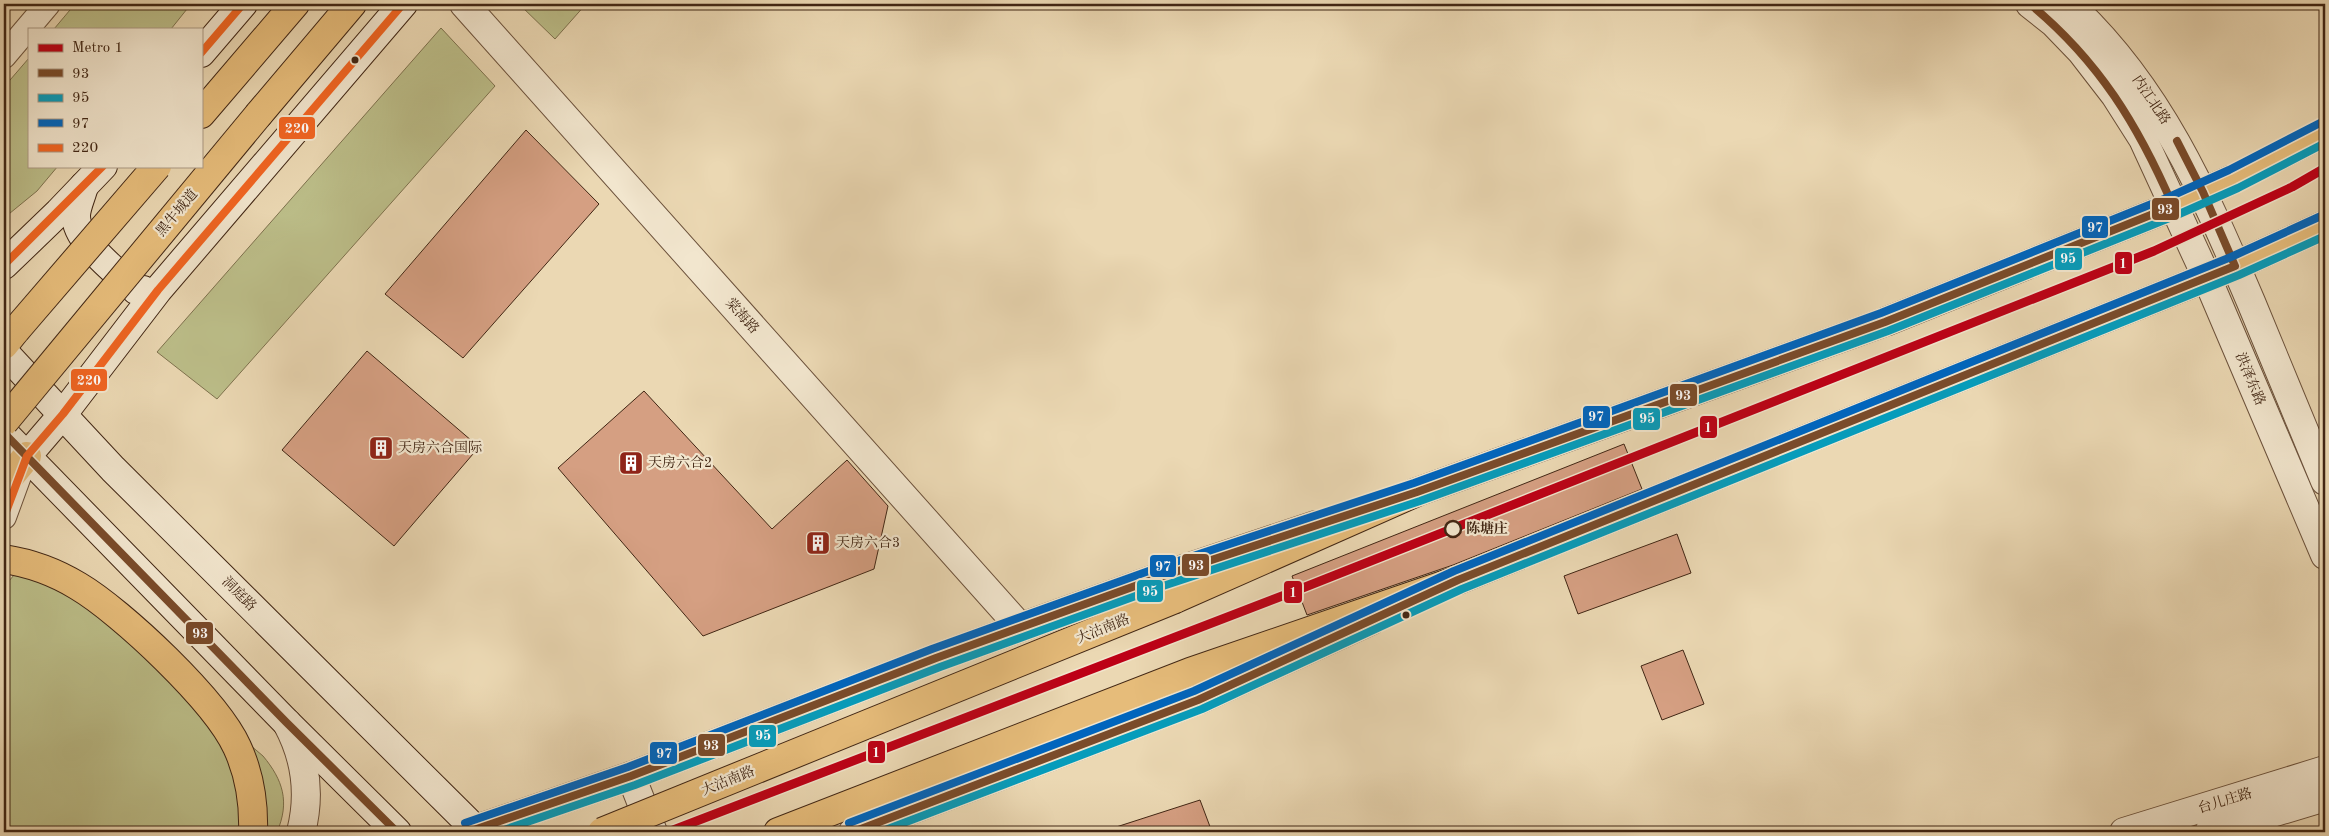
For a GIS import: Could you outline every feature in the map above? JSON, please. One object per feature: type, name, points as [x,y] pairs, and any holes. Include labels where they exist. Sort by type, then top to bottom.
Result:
[{"type":"main road","points":[[202,113],[295,4]]},
{"type":"main road","name":"黑牛城道","points":[[4,422],[352,4]]},
{"type":"main road","name":"大沽南路","points":[[602,832],[1175,599],[1418,492],[1885,322],[2173,206],[2325,132]]},
{"type":"main road","points":[[7,342],[154,168]]},
{"type":"main road","points":[[778,832],[1190,672],[1458,580],[2207,278],[2325,225]]},
{"type":"main road","points":[[4,484],[26,456]]},
{"type":"main road","points":[[4,559],[38,567],[79,586],[129,625],[198,694],[236,745],[246,768],[252,792],[253,832]]},
{"type":"street","points":[[4,56],[48,4]]},
{"type":"street","points":[[202,52],[243,4]]},
{"type":"street","points":[[4,518],[26,456],[63,414],[158,290],[403,4]]},
{"type":"street","name":"棠海路","points":[[464,4],[1020,628]]},
{"type":"street","name":"内江北路","points":[[2030,4],[2054,23],[2081,51],[2115,95],[2143,140],[2173,206]]},
{"type":"street","name":"内江北路","points":[[2070,4],[2089,22],[2135,77],[2171,130],[2203,192],[2236,266]]},
{"type":"street","points":[[4,265],[101,168]]},
{"type":"street","points":[[84,186],[76,215],[79,231],[102,258],[136,290],[158,290]]},
{"type":"street","name":"洪泽东路","points":[[2173,206],[2207,278],[2325,555]]},
{"type":"street","points":[[2236,266],[2325,481]]},
{"type":"street","name":"洞庭路","points":[[7,342],[63,414],[113,469],[474,831]]},
{"type":"street","points":[[4,433],[286,722],[397,832]]},
{"type":"street","points":[[474,831],[631,776],[936,658],[1160,577],[1418,492]]},
{"type":"street","points":[[853,832],[1198,700],[1458,580]]},
{"type":"street","points":[[286,722],[296,740],[305,770],[306,808],[301,832]]},
{"type":"street","name":"台儿庄路","points":[[2124,832],[2325,770]]},
{"type":"street","points":[[631,776],[653,832]]},
{"type":"street","name":"台儿庄路","points":[[2209,832],[2325,797]]},
{"type":"green space","points":[[75,4],[191,4],[172,28],[55,28]]},
{"type":"green space","points":[[519,4],[586,4],[555,39]]},
{"type":"green space","points":[[441,28],[495,86],[217,399],[157,352]]},
{"type":"green space","points":[[28,59],[28,168],[56,168],[37,191],[4,218],[4,87]]},
{"type":"green space","points":[[27,574],[84,604],[263,756],[280,783],[284,801],[277,832],[4,832],[4,587],[14,575]]},
{"type":"building","points":[[526,130],[599,204],[463,358],[385,294]]},
{"type":"building","name":"天房六合国际","points":[[367,351],[479,447],[394,546],[282,450]]},
{"type":"building","points":[[644,391],[772,529],[847,460],[888,506],[874,569],[703,636],[558,468]]},
{"type":"building","points":[[1624,444],[1642,489],[1453,565],[1307,615],[1292,576]]},
{"type":"building","points":[[1677,534],[1691,573],[1578,614],[1564,576]]},
{"type":"building","points":[[1683,650],[1704,704],[1662,720],[1641,666]]},
{"type":"building","points":[[1200,800],[1212,832],[1110,832],[1110,829]]},
{"type":"metro line","name":"1","points":[[668,832],[1290,593],[2154,251],[2292,187],[2325,168]]},
{"type":"transit line","name":"220","points":[[202,52],[243,4]]},
{"type":"transit line","name":"220","points":[[4,517],[27,456],[63,414],[158,290],[403,4]]},
{"type":"transit line","name":"93","points":[[468,832],[631,776],[936,658],[1160,577],[1417,492],[1885,322],[2173,206],[2146,148],[2114,96],[2077,48],[2030,4]]},
{"type":"transit line","name":"97","points":[[465,823],[628,767],[932,649],[1157,568],[1414,483],[1881,313],[2169,197],[2229,170],[2320,123]]},
{"type":"transit line","name":"93","points":[[853,832],[1198,700],[1458,580],[2235,266],[2203,192],[2177,141]]},
{"type":"transit line","name":"95","points":[[498,832],[635,785],[940,667],[1163,586],[1420,501],[1888,331],[2177,215],[2238,188],[2325,143]]},
{"type":"transit line","name":"220","points":[[4,265],[101,168]]},
{"type":"transit line","name":"97","points":[[849,823],[1194,691],[1454,571],[2231,257],[2321,216]]},
{"type":"transit line","name":"95","points":[[880,832],[1202,709],[1462,589],[2239,275],[2325,236]]},
{"type":"transit line","name":"93","points":[[4,433],[286,722],[397,832]]},
{"type":"place","name":"天房六合国际","points":[[381,448]]},
{"type":"place","name":"天房六合2","points":[[631,463]]},
{"type":"place","name":"陈塘庄","points":[[1453,529]]},
{"type":"place","name":"天房六合3","points":[[818,543]]}]
